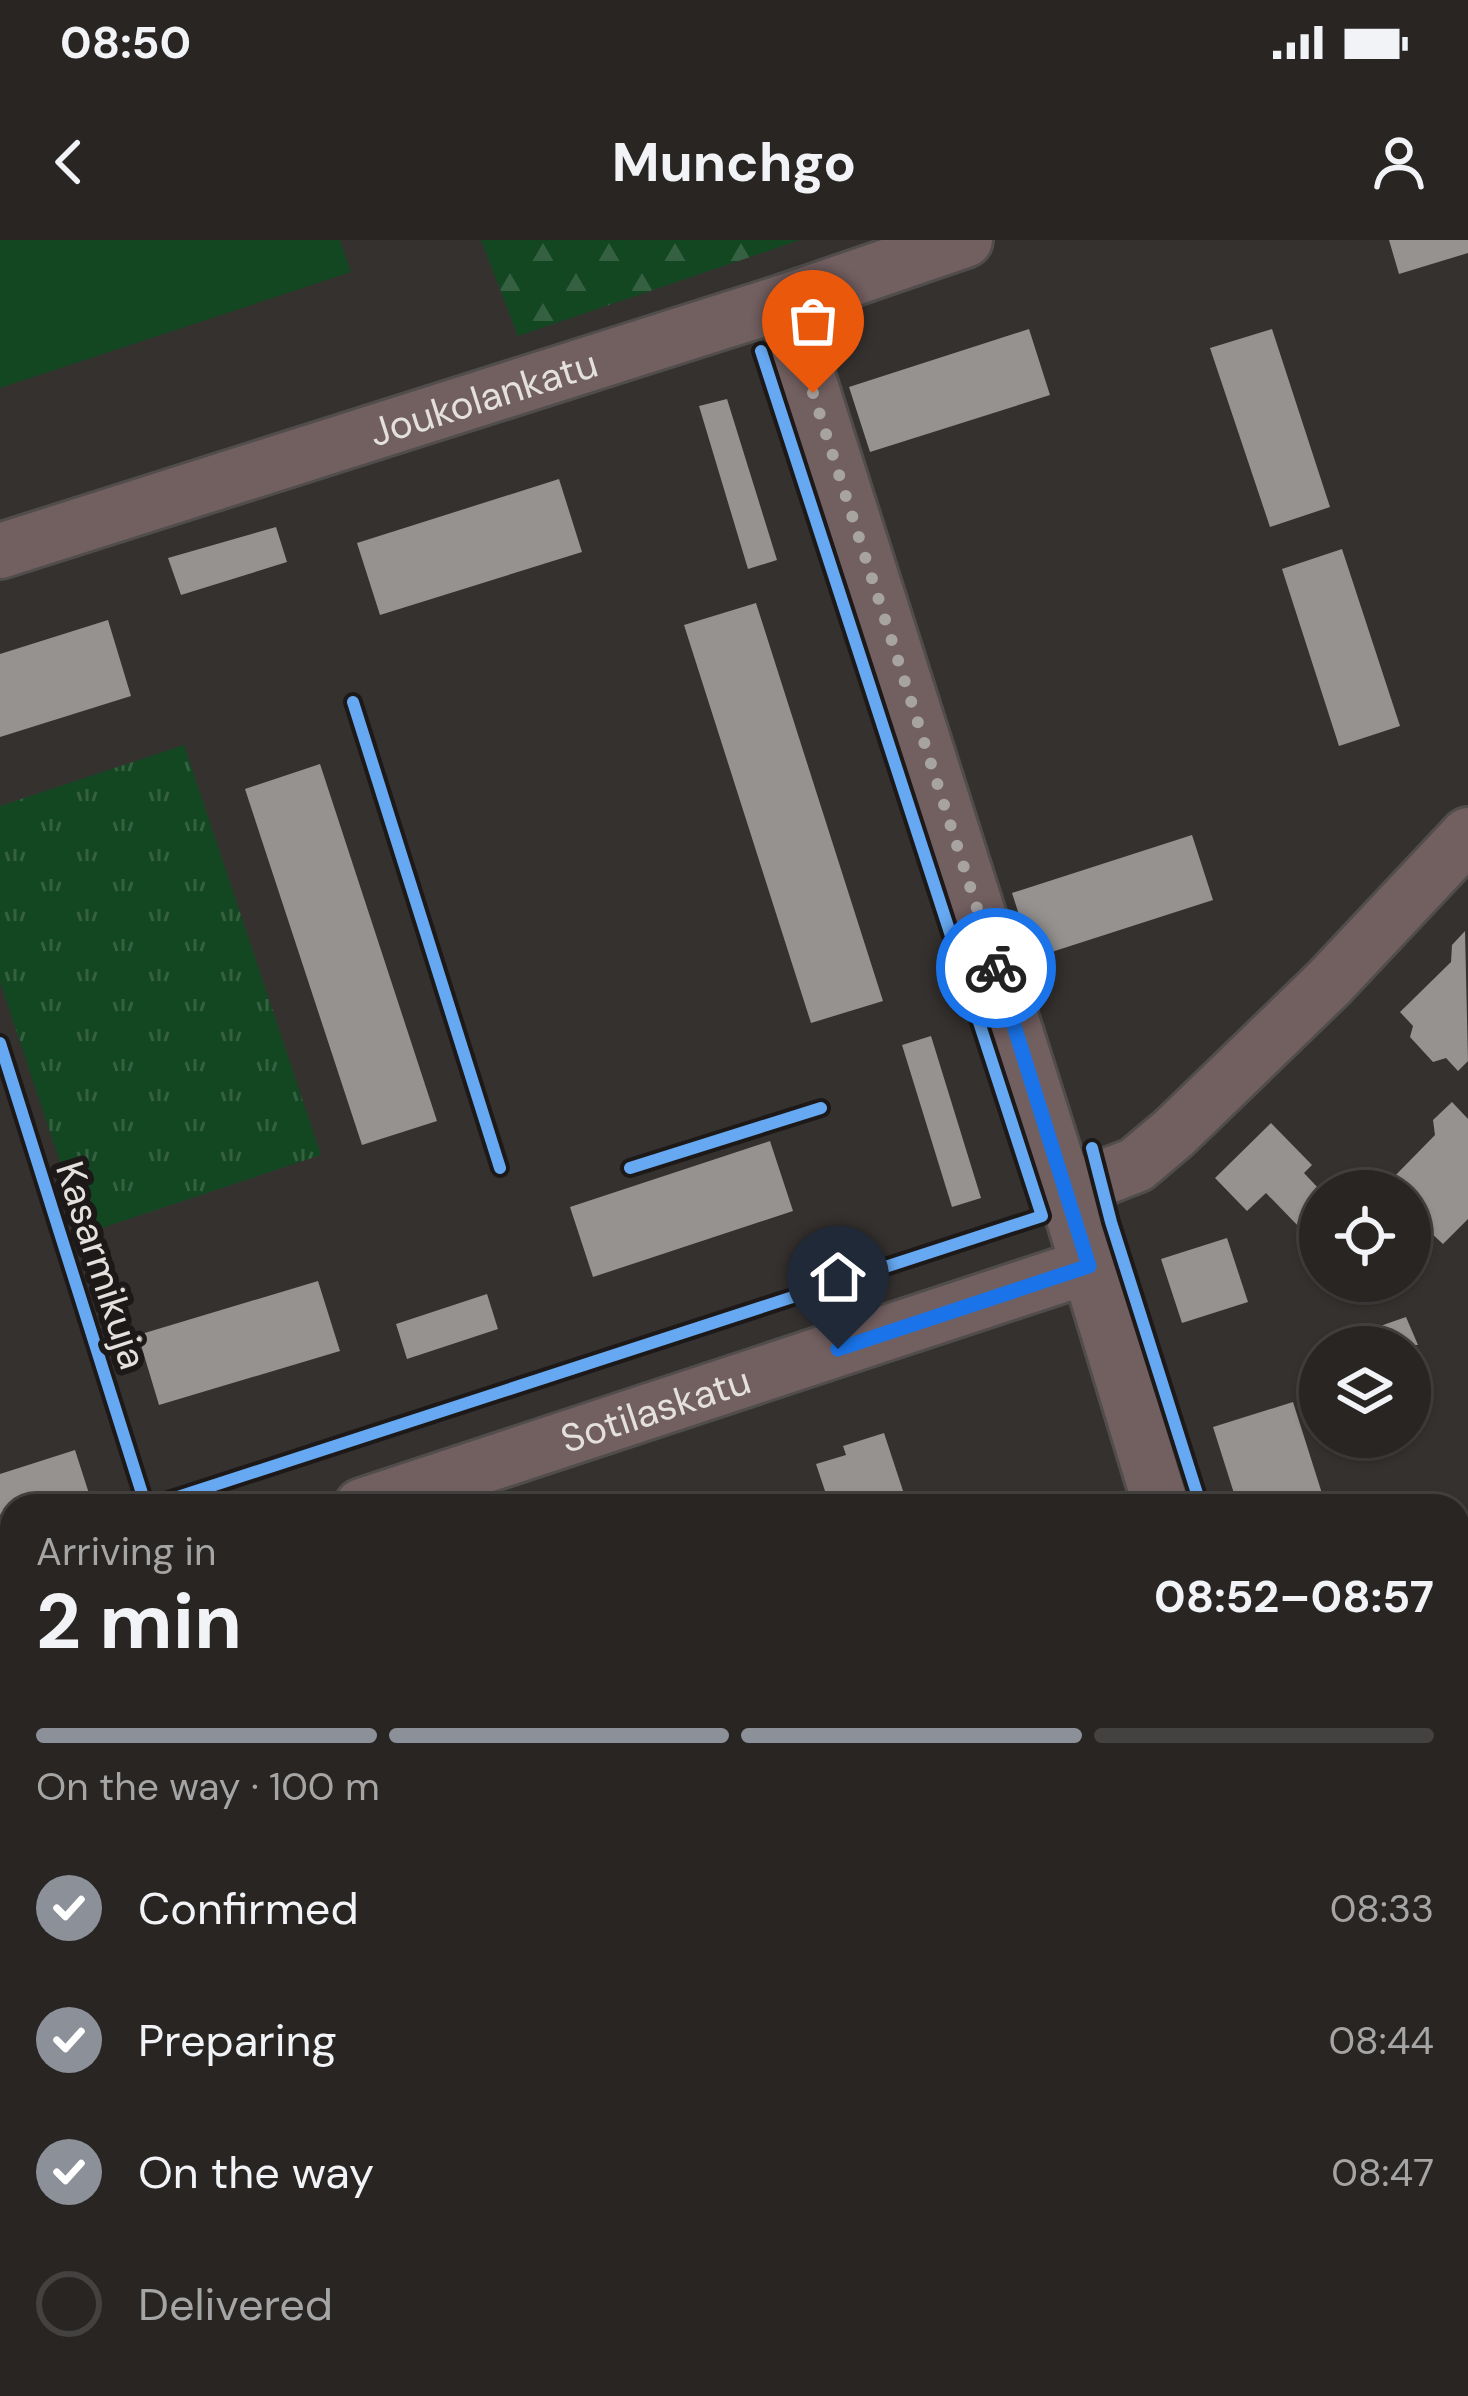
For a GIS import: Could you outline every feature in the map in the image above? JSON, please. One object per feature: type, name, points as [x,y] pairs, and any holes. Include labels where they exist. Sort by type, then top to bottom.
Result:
[{"type":"street","name":"Joukolankatu","points":[[0,550],[784,302],[965,240]]},
{"type":"street","points":[[784,302],[1157,1494]]},
{"type":"street","points":[[1066,1192],[1136,1165],[1174,1133],[1329,983],[1468,835]]},
{"type":"street","name":"Sotilaskatu","points":[[398,1494],[1089,1266]]},
{"type":"green space","points":[[0,240],[340,240],[351,272],[0,388]]},
{"type":"green space","points":[[481,240],[800,240],[518,336]]},
{"type":"green space","points":[[184,745],[321,1155],[84,1234],[0,982],[0,806]]},
{"type":"building","points":[[1389,240],[1468,240],[1468,253],[1399,274]]},
{"type":"building","points":[[1029,329],[1050,395],[870,452],[849,387]]},
{"type":"building","points":[[1272,329],[1330,507],[1270,527],[1210,348]]},
{"type":"building","points":[[727,399],[777,560],[748,569],[699,406]]},
{"type":"building","points":[[559,479],[582,552],[380,615],[357,543]]},
{"type":"building","points":[[276,527],[287,562],[181,595],[168,558]]},
{"type":"building","points":[[1342,549],[1400,726],[1339,746],[1282,569]]},
{"type":"building","points":[[756,603],[883,1001],[811,1023],[684,625]]},
{"type":"building","points":[[108,620],[131,696],[0,737],[0,654]]},
{"type":"building","points":[[320,764],[437,1121],[362,1145],[245,789]]},
{"type":"building","points":[[1192,835],[1213,900],[1033,958],[1012,893]]},
{"type":"building","points":[[1465,931],[1468,1061],[1458,1071],[1446,1058],[1433,1062],[1410,1037],[1413,1026],[1400,1012],[1451,962],[1452,945]]},
{"type":"building","points":[[931,1036],[981,1198],[952,1207],[902,1045]]},
{"type":"building","points":[[1452,1102],[1468,1119],[1468,1219],[1443,1244],[1431,1233],[1431,1170],[1401,1170],[1435,1135],[1433,1120]]},
{"type":"building","points":[[1271,1123],[1312,1165],[1299,1170],[1299,1227],[1266,1193],[1247,1211],[1215,1178]]},
{"type":"building","points":[[770,1141],[793,1211],[593,1277],[570,1207]]},
{"type":"building","points":[[1227,1238],[1248,1302],[1182,1323],[1161,1259]]},
{"type":"building","points":[[318,1281],[340,1351],[159,1405],[138,1335]]},
{"type":"building","points":[[487,1294],[498,1329],[407,1359],[396,1324]]},
{"type":"building","points":[[1406,1317],[1410,1326],[1380,1326]]},
{"type":"building","points":[[1293,1402],[1299,1421],[1299,1458],[1311,1458],[1322,1494],[1234,1494],[1213,1427]]},
{"type":"building","points":[[884,1433],[904,1494],[826,1494],[816,1464],[846,1455],[843,1446]]},
{"type":"building","points":[[75,1450],[89,1494],[0,1494],[0,1474]]},
{"type":"cycle path","points":[[187,1494],[1042,1216],[761,351]]},
{"type":"cycle path","points":[[353,702],[500,1168]]},
{"type":"cycle path","name":"Kasarmikuja","points":[[0,1043],[142,1494]]},
{"type":"cycle path","points":[[630,1168],[821,1108]]},
{"type":"cycle path","points":[[1092,1148],[1197,1494]]},
{"type":"way so far","points":[[813,393],[996,968]]},
{"type":"route","points":[[838,1349],[1089,1266],[996,968]]}]
